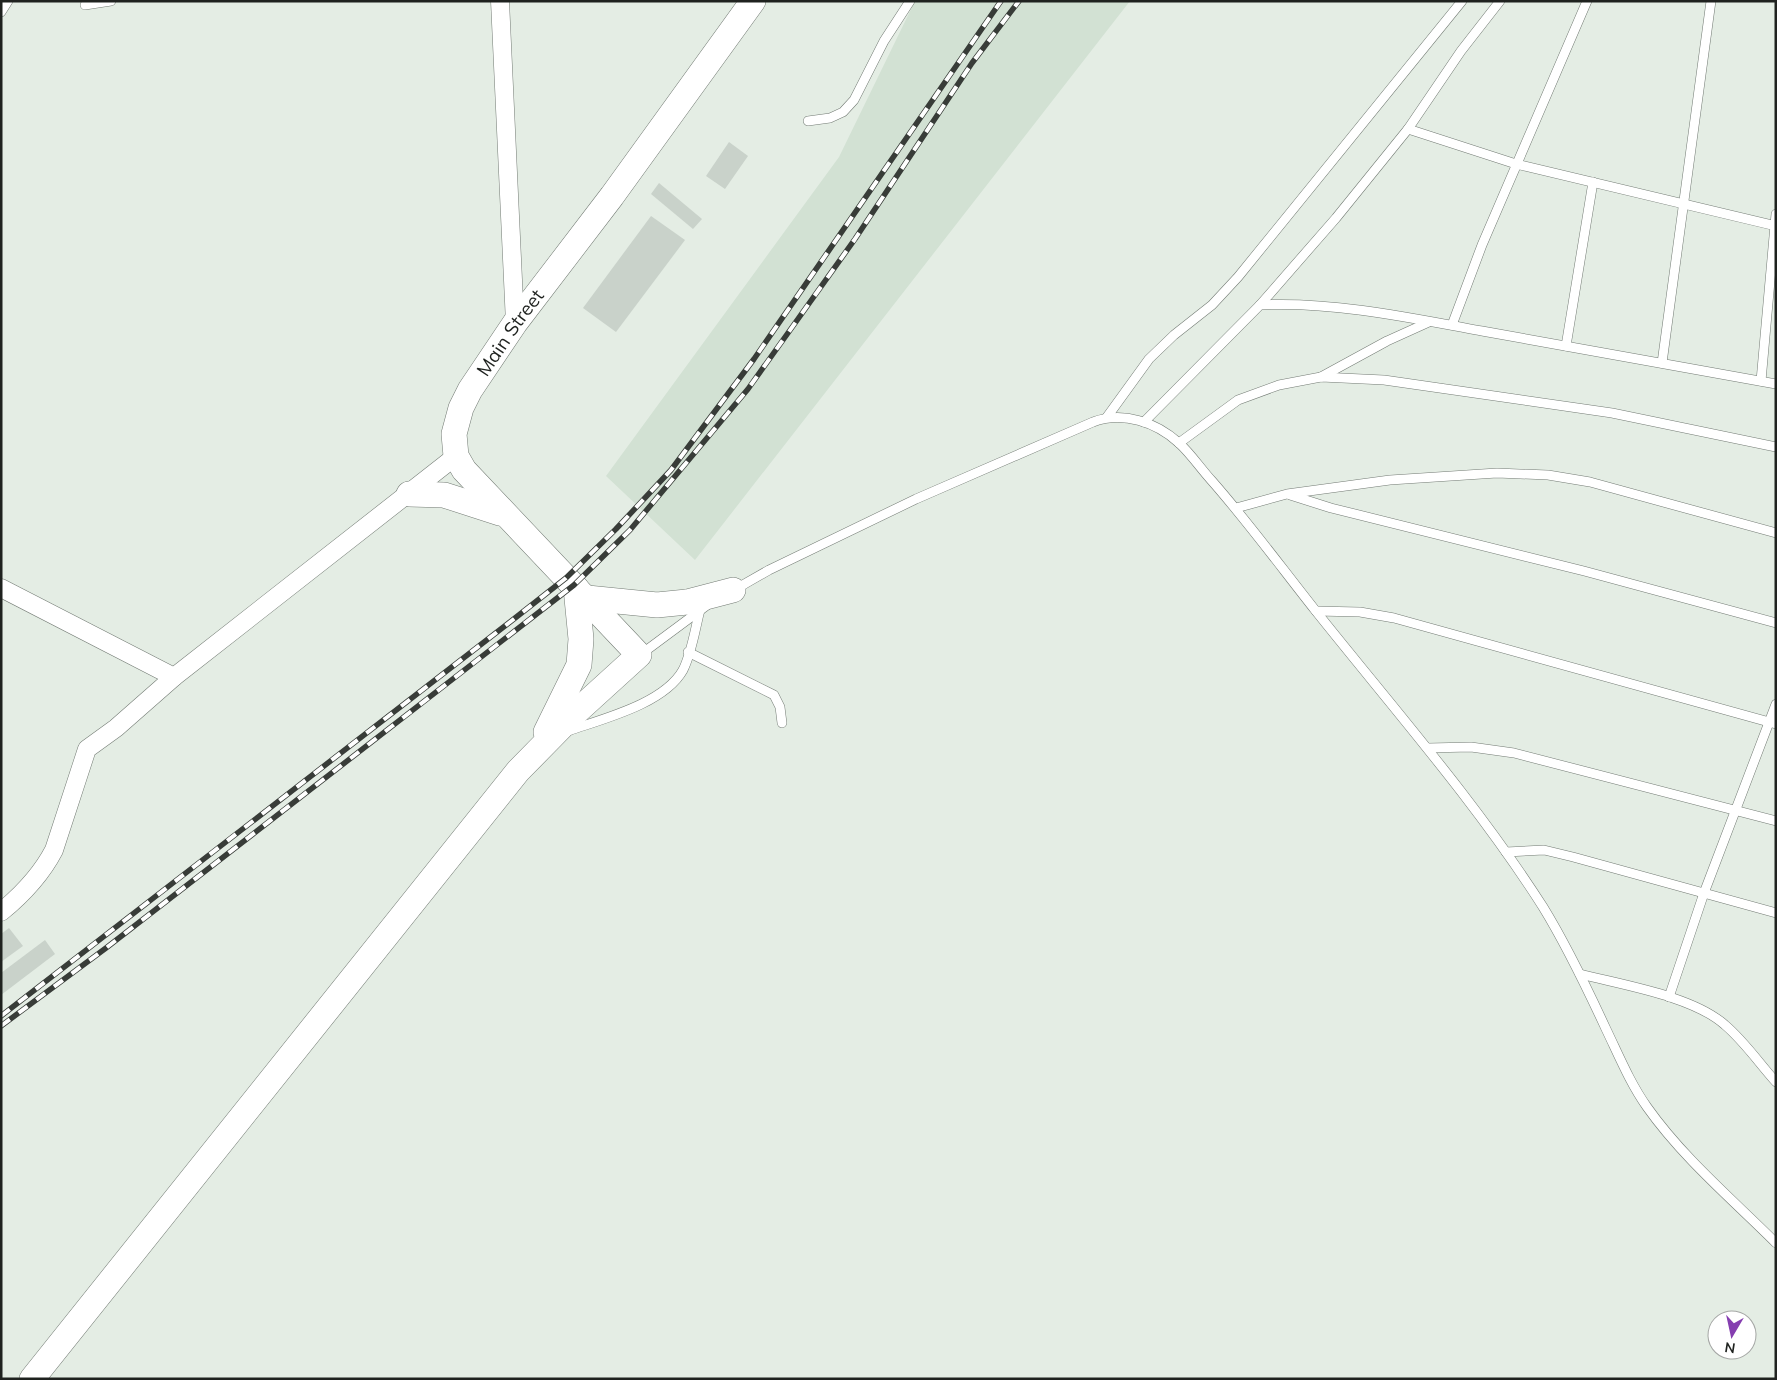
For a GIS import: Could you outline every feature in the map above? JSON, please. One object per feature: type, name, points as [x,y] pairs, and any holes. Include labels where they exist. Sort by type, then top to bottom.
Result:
[{"type":"main road","name":"Main Street","points":[[640,655],[470,478],[456,456],[454,434],[461,408],[515,323],[612,196],[753,1]]},
{"type":"main road","points":[[409,494],[444,495],[505,515]]},
{"type":"main road","points":[[547,741],[549,726],[579,665],[581,593],[657,605],[687,602],[733,590]]},
{"type":"main road","points":[[32,1379],[512,778],[547,741],[640,655]]},
{"type":"street","points":[[500,1],[515,323]]},
{"type":"street","points":[[1,912],[19,897],[47,864],[54,850],[86,749],[116,728],[141,704],[174,677],[456,456]]},
{"type":"street","points":[[1,588],[174,677]]},
{"type":"lane","points":[[1,12],[8,1]]},
{"type":"lane","points":[[85,4],[111,1]]},
{"type":"lane","points":[[808,121],[830,118],[843,112],[854,100],[884,41],[910,1]]},
{"type":"lane","points":[[1108,417],[1130,383],[1156,352],[1212,305],[1238,277],[1462,1]]},
{"type":"lane","points":[[1144,422],[1260,305],[1336,218],[1408,129],[1461,51],[1500,1]]},
{"type":"lane","points":[[1452,325],[1482,245],[1587,1]]},
{"type":"lane","points":[[1662,363],[1711,1]]},
{"type":"lane","points":[[1408,129],[1516,164],[1775,226]]},
{"type":"lane","points":[[1566,346],[1593,182]]},
{"type":"lane","points":[[1761,381],[1776,214]]},
{"type":"lane","points":[[1260,305],[1308,305],[1452,325],[1776,384]]},
{"type":"lane","points":[[1321,377],[1387,341],[1430,322]]},
{"type":"lane","points":[[1179,442],[1238,400],[1279,385],[1321,377],[1384,380],[1612,413],[1776,447]]},
{"type":"lane","points":[[640,655],[700,610],[733,590],[770,570],[916,500],[1108,417],[1144,422],[1179,442],[1236,508],[1316,611],[1428,748],[1506,852],[1544,909],[1580,974],[1630,1079],[1648,1108],[1692,1158],[1776,1243]]},
{"type":"lane","points":[[1236,508],[1288,494],[1390,480],[1497,473],[1548,475],[1590,482],[1776,533]]},
{"type":"lane","points":[[1288,494],[1331,508],[1776,623]]},
{"type":"lane","points":[[547,741],[623,712],[652,698],[669,686],[683,670],[700,610]]},
{"type":"lane","points":[[1316,611],[1360,612],[1394,618],[1772,723]]},
{"type":"lane","points":[[688,652],[774,695],[780,707],[782,723]]},
{"type":"lane","points":[[1669,997],[1704,893],[1772,723],[1776,704]]},
{"type":"lane","points":[[1428,748],[1471,746],[1514,753],[1776,822]]},
{"type":"lane","points":[[1506,852],[1544,850],[1776,913]]},
{"type":"lane","points":[[1580,974],[1669,997],[1698,1008],[1724,1024],[1776,1082]]},
{"type":"shaded area","points":[[915,1],[1130,1],[695,560],[606,476],[839,157]]},
{"type":"building","points":[[729,142],[748,156],[725,189],[706,176]]},
{"type":"building","points":[[659,183],[702,219],[693,229],[651,194]]},
{"type":"building","points":[[651,216],[685,240],[616,332],[583,308]]},
{"type":"building","points":[[9,928],[23,946],[1,962],[1,934]]},
{"type":"building","points":[[45,940],[55,954],[1,995],[1,973]]},
{"type":"railway","points":[[1,1016],[566,578],[616,529],[671,470],[754,359],[1001,1]]},
{"type":"railway","points":[[1,1026],[106,948],[574,585],[630,530],[748,389],[855,239],[972,63],[1019,1]]}]
